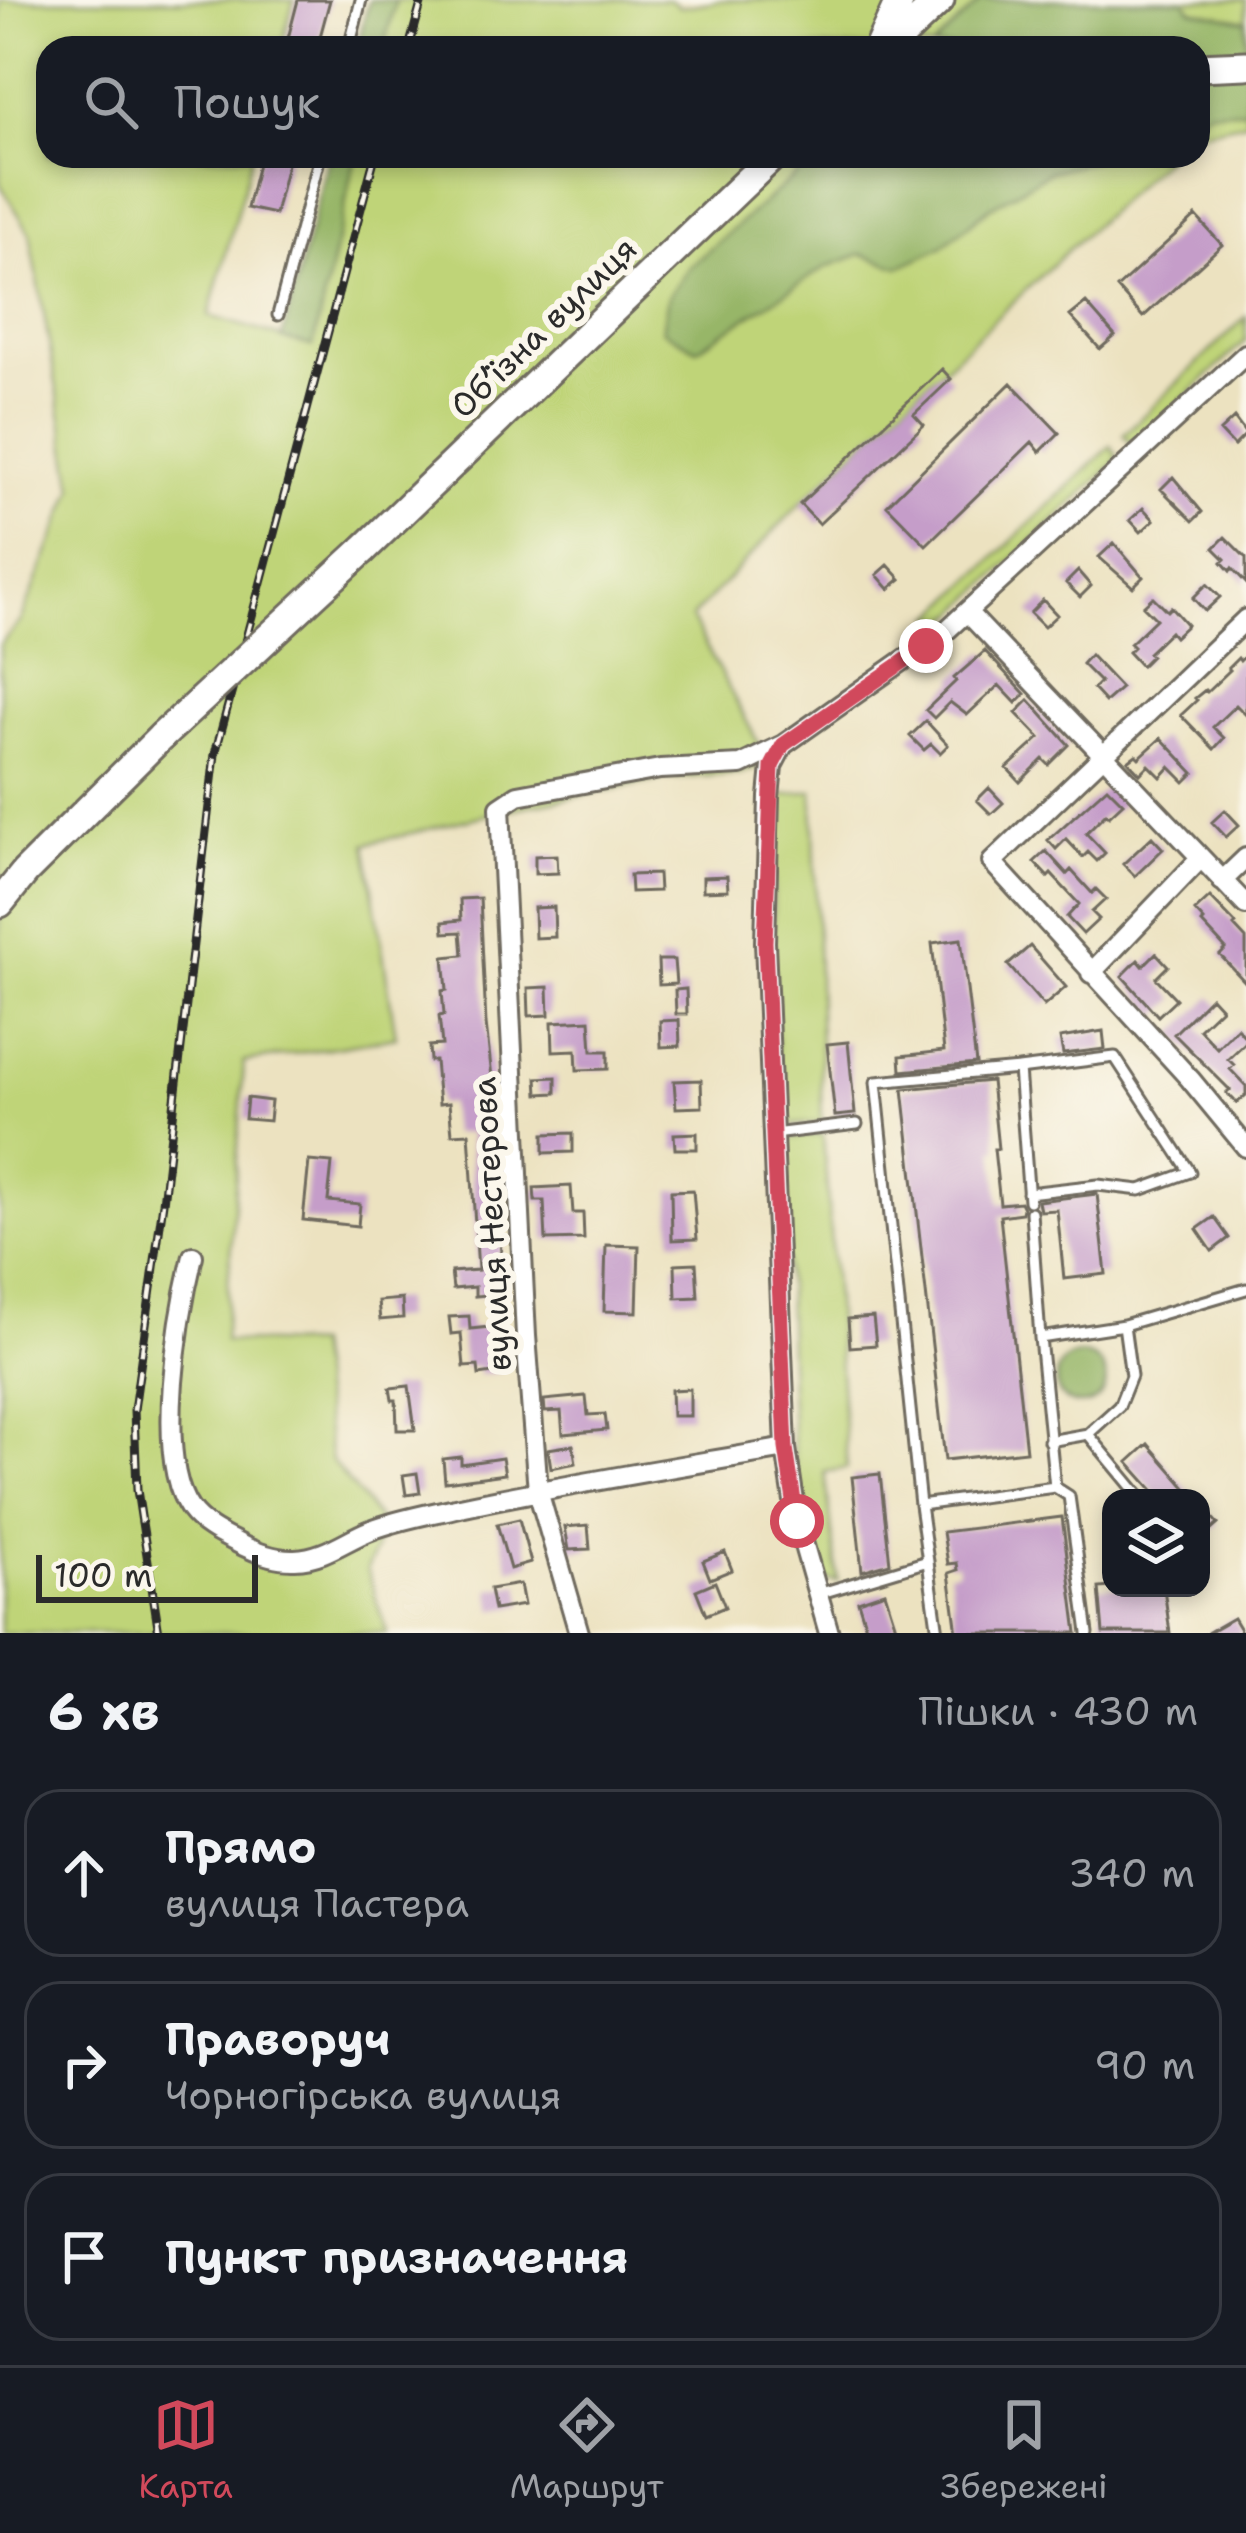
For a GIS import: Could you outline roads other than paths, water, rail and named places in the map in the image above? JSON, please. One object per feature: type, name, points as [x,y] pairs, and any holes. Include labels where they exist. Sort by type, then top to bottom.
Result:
[{"type":"main road","points":[[884,36],[900,0]]},
{"type":"main road","points":[[902,36],[940,0]]},
{"type":"main road","points":[[1210,66],[1246,65]]},
{"type":"main road","name":"Обʼїзна вулиця","points":[[0,903],[25,872],[162,736],[762,168]]},
{"type":"street","points":[[829,1633],[797,1521],[786,1448],[765,942],[772,766],[783,745],[967,613],[1246,354]]},
{"type":"street","points":[[967,613],[1246,905]]},
{"type":"street","points":[[1246,619],[992,862],[1246,1147]]},
{"type":"street","name":"вулиця Нестерова","points":[[579,1633],[538,1491],[500,806],[518,795],[661,769],[741,765],[783,745]]},
{"type":"street","points":[[1091,973],[1201,858]]},
{"type":"street","points":[[1222,881],[1246,858]]},
{"type":"street","points":[[193,1256],[173,1376],[178,1480],[188,1507],[206,1524],[258,1552],[298,1559],[384,1526],[538,1491],[786,1448]]},
{"type":"lane","points":[[352,36],[362,0]]},
{"type":"lane","points":[[278,315],[317,168]]},
{"type":"lane","points":[[938,1633],[920,1505],[877,1082],[1115,1057],[1190,1172],[1139,1190],[1098,1185],[1029,1202]]},
{"type":"lane","points":[[1019,1069],[1054,1487]]},
{"type":"lane","points":[[773,1134],[857,1124]]},
{"type":"lane","points":[[1040,1338],[1124,1325],[1246,1289]]},
{"type":"lane","points":[[1049,1441],[1088,1434],[1119,1406],[1131,1376],[1124,1325]]},
{"type":"lane","points":[[1088,1434],[1134,1489]]},
{"type":"lane","points":[[920,1505],[1054,1487],[1069,1496],[1088,1633]]},
{"type":"lane","points":[[817,1594],[928,1561]]},
{"type":"railway","points":[[412,36],[422,0]]},
{"type":"railway","points":[[159,1633],[137,1490],[134,1410],[215,754],[372,168]]}]
